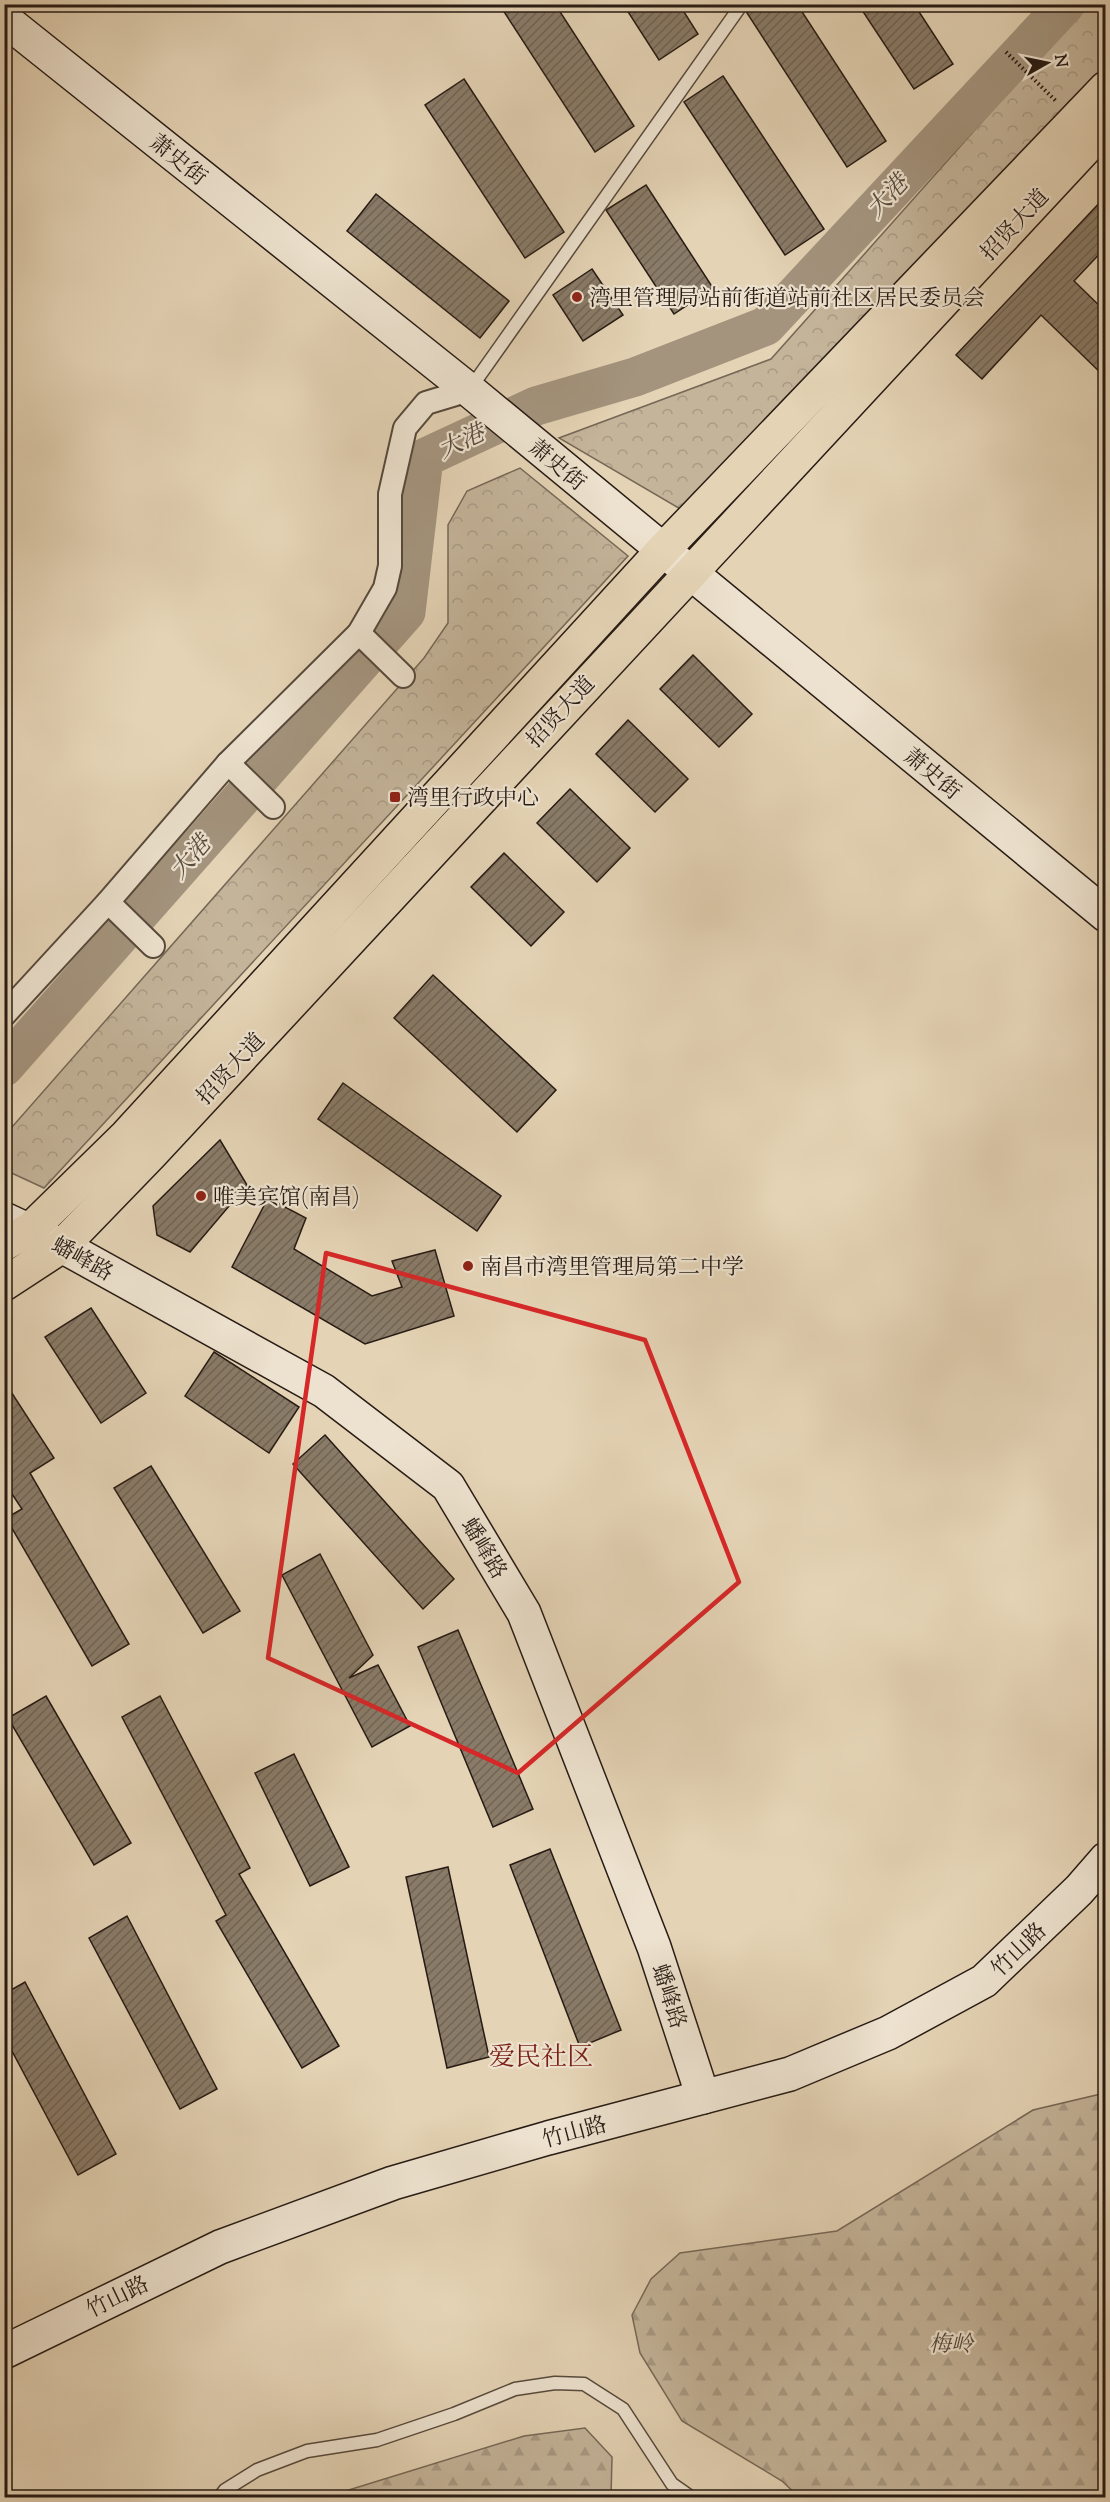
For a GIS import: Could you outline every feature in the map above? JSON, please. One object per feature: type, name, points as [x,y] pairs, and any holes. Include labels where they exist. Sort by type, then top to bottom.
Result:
[{"type":"main road","name":"招贤大道","points":[[4,1284],[62,1246],[159,1145],[690,571],[1090,123],[1106,88]]},
{"type":"main road","name":"招贤大道","points":[[13,1231],[128,1135],[663,550],[1090,123]]},
{"type":"street","name":"萧史街","points":[[4,19],[469,390],[1106,915]]},
{"type":"street","points":[[4,1016],[108,902],[228,763],[359,633],[385,588],[390,566],[390,494],[405,428],[426,403],[469,390]]},
{"type":"street","points":[[359,633],[403,676]]},
{"type":"street","points":[[228,763],[273,807]]},
{"type":"street","points":[[108,902],[153,946]]},
{"type":"street","name":"蟠峰路","points":[[13,1231],[62,1246],[324,1391],[448,1486],[524,1613],[654,1947],[703,2097]]},
{"type":"street","name":"竹山路","points":[[4,2352],[209,2252],[393,2183],[790,2074],[888,2033],[984,1981],[1079,1890],[1106,1859]]},
{"type":"lane","points":[[469,390],[742,4]]},
{"type":"lane","points":[[219,2498],[225,2490],[257,2470],[307,2451],[377,2440],[454,2414],[515,2389],[555,2383],[584,2384],[623,2409],[672,2484],[692,2498]]},
{"type":"path","points":[[1006,52],[1090,123]]},
{"type":"highlighted area","points":[[326,1253],[645,1340],[739,1582],[518,1773],[268,1658]]},
{"type":"green space","points":[[1086,5],[1105,5],[1105,66],[682,510],[559,438],[771,359]]},
{"type":"green space","points":[[520,468],[628,556],[44,1188],[5,1170],[5,1135],[424,658],[448,623],[448,525],[467,491]]},
{"type":"green space","name":"梅岭","points":[[1105,2093],[1105,2497],[799,2497],[782,2481],[682,2421],[640,2353],[632,2315],[651,2279],[680,2253],[837,2231],[1033,2110]]},
{"type":"green space","points":[[585,2428],[612,2457],[611,2497],[326,2497],[524,2436]]},
{"type":"building","points":[[499,4],[555,4],[634,126],[595,152]]},
{"type":"building","points":[[623,4],[679,4],[698,34],[659,60]]},
{"type":"building","points":[[760,4],[797,4],[886,141],[847,167],[747,13]]},
{"type":"building","points":[[858,4],[914,4],[953,64],[914,89]]},
{"type":"building","points":[[723,76],[824,229],[785,255],[684,102]]},
{"type":"building","points":[[464,79],[564,232],[525,258],[425,105]]},
{"type":"building","points":[[646,185],[713,288],[674,314],[606,210]]},
{"type":"building","points":[[376,194],[509,301],[480,338],[347,231]]},
{"type":"building","points":[[1106,196],[1106,247],[1074,281],[1106,312],[1106,378],[1041,315],[982,379],[956,355]]},
{"type":"building","points":[[592,269],[623,315],[583,341],[553,295]]},
{"type":"building","points":[[693,655],[752,714],[719,747],[660,689]]},
{"type":"building","points":[[628,720],[688,779],[655,812],[596,754]]},
{"type":"building","points":[[570,789],[630,848],[597,882],[537,823]]},
{"type":"building","points":[[504,853],[564,912],[531,946],[471,887]]},
{"type":"building","points":[[433,975],[556,1090],[517,1132],[394,1018]]},
{"type":"building","points":[[343,1083],[501,1196],[477,1231],[318,1119]]},
{"type":"building","name":"唯美宾馆(南昌)","points":[[220,1140],[247,1185],[190,1252],[157,1235],[153,1206]]},
{"type":"building","points":[[268,1198],[306,1218],[294,1249],[372,1296],[402,1287],[392,1261],[435,1250],[454,1316],[365,1344],[232,1267]]},
{"type":"building","points":[[91,1308],[146,1393],[101,1423],[45,1337]]},
{"type":"building","points":[[214,1352],[299,1407],[269,1453],[185,1396]]},
{"type":"building","points":[[4,1381],[54,1458],[30,1473],[129,1644],[92,1666],[6,1518],[22,1509],[4,1482]]},
{"type":"building","points":[[325,1435],[454,1579],[423,1609],[293,1464]]},
{"type":"building","points":[[151,1466],[240,1611],[203,1633],[114,1488]]},
{"type":"building","points":[[320,1554],[373,1655],[349,1678],[378,1665],[410,1726],[372,1747],[282,1575]]},
{"type":"building","points":[[458,1630],[533,1809],[493,1827],[418,1647]]},
{"type":"building","points":[[46,1696],[131,1843],[94,1865],[8,1718]]},
{"type":"building","points":[[160,1696],[250,1868],[239,1874],[339,2046],[302,2068],[216,1921],[226,1915],[122,1717]]},
{"type":"building","points":[[294,1754],[349,1867],[310,1886],[255,1773]]},
{"type":"building","points":[[550,1849],[621,2030],[580,2047],[510,1865]]},
{"type":"building","points":[[448,1867],[489,2057],[447,2068],[406,1877]]},
{"type":"building","points":[[127,1916],[217,2089],[180,2109],[89,1938]]},
{"type":"building","points":[[25,1982],[116,2154],[78,2175],[4,2036],[4,1994]]},
{"type":"waterway","name":"大港","points":[[4,1067],[406,612],[424,458],[536,406],[635,377],[766,326],[1066,4]]},
{"type":"place","name":"湾里管理局站前街道站前社区居民委员会","points":[[577,297]]},
{"type":"place","name":"湾里行政中心","points":[[395,797]]},
{"type":"place","name":"唯美宾馆(南昌)","points":[[201,1196]]},
{"type":"place","name":"南昌市湾里管理局第二中学","points":[[468,1266]]},
{"type":"district","name":"爱民社区","points":[[541,2056]]}]
